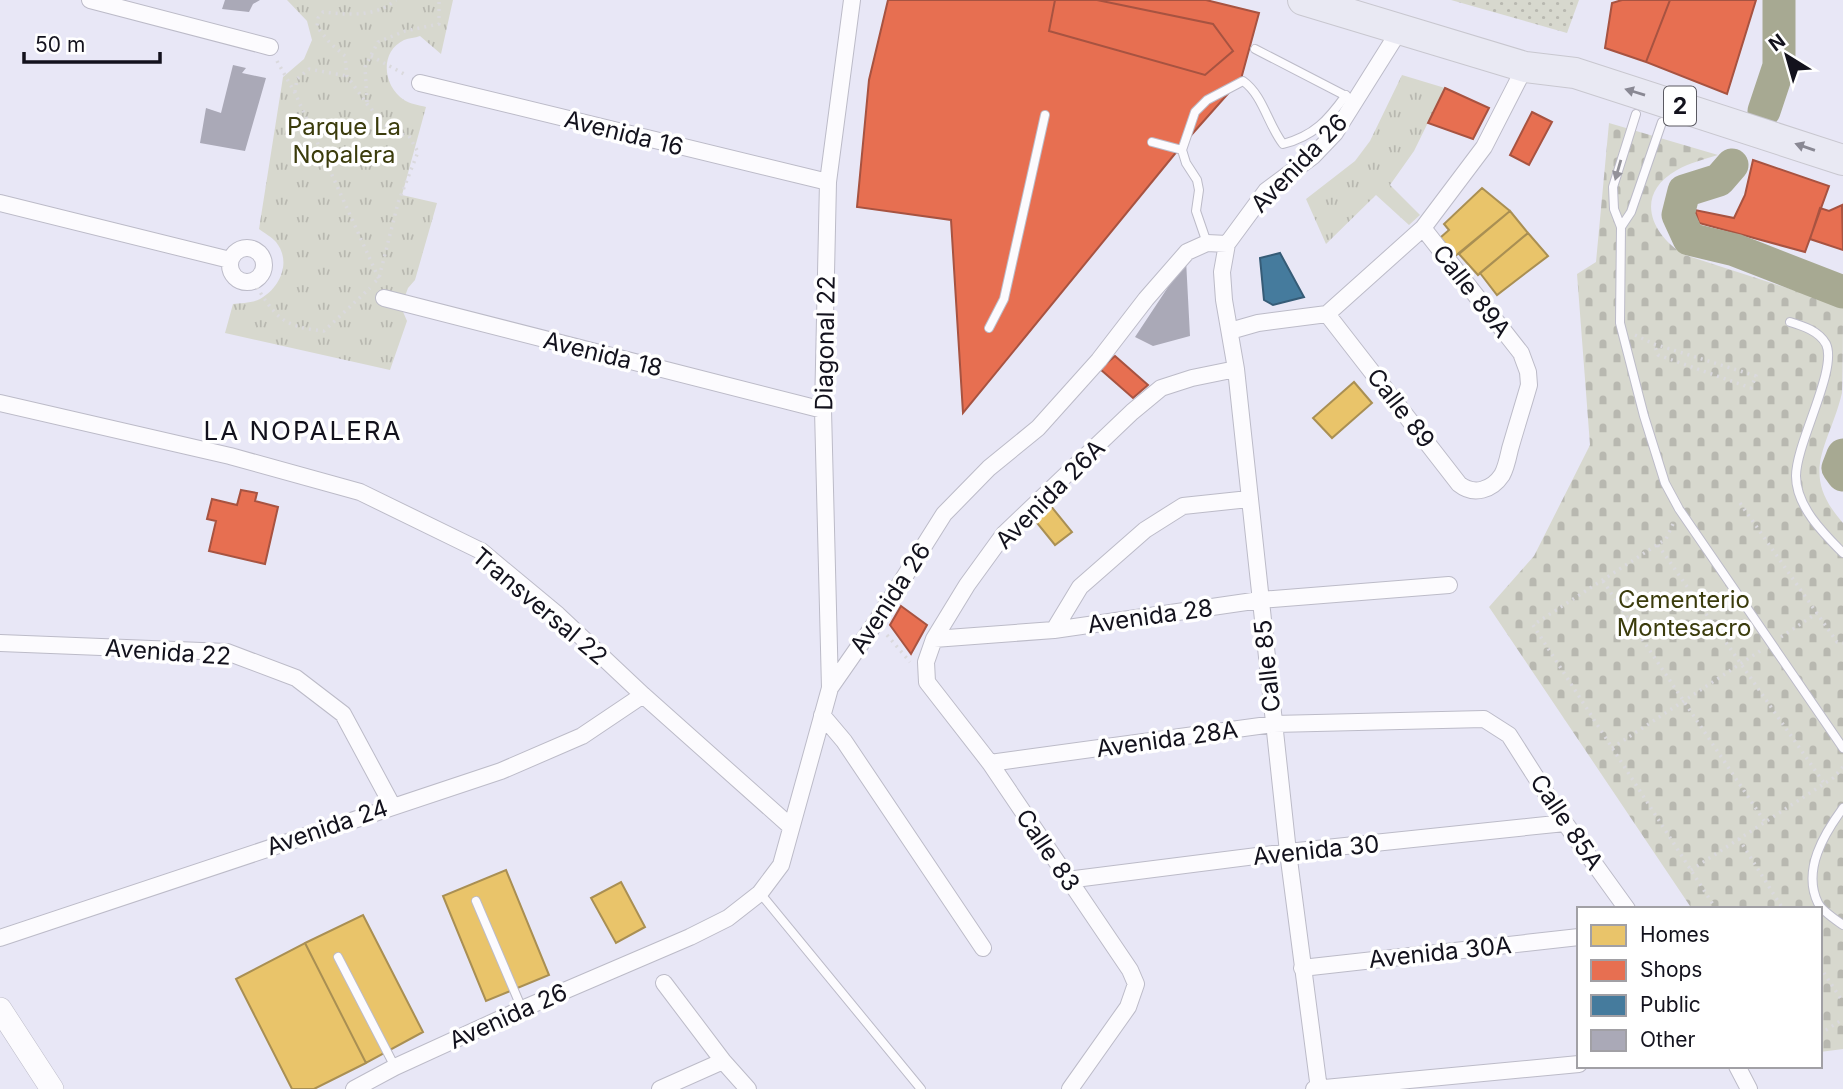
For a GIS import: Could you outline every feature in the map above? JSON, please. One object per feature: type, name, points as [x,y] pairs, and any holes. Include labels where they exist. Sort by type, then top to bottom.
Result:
[{"type":"highway","name":"2","points":[[1303,0],[1525,67],[1575,73],[1842,165]]},
{"type":"highway","name":"2","points":[[1525,67],[1560,90],[1649,118],[1842,165]]},
{"type":"street","points":[[90,0],[270,47]]},
{"type":"street","name":"Diagonal 22","points":[[830,688],[823,410],[828,182],[852,0]]},
{"type":"street","name":"Avenida 26","points":[[1227,244],[1266,191],[1335,133],[1351,98],[1401,28]]},
{"type":"street","points":[[1230,331],[1258,323],[1327,314],[1423,228],[1484,147],[1525,67]]},
{"type":"street","name":"Avenida 16","points":[[420,83],[828,182]]},
{"type":"street","points":[[0,203],[230,260]]},
{"type":"street","name":"Calle 89A","points":[[1423,228],[1521,353],[1528,372],[1529,385],[1504,473],[1483,491]]},
{"type":"street","points":[[1207,243],[1227,244]]},
{"type":"street","name":"Avenida 26","points":[[354,1089],[395,1067],[522,1009],[690,937],[728,918],[760,893],[782,865],[790,826],[830,688],[876,622],[944,514],[989,468],[1038,428],[1099,360],[1186,252],[1207,243]]},
{"type":"street","name":"Calle 85","points":[[1227,244],[1222,272],[1224,300],[1236,369],[1288,852],[1317,1089]]},
{"type":"street","points":[[243,248],[259,252],[263,257],[264,269],[253,281],[237,279],[231,271],[230,260],[243,248]]},
{"type":"street","name":"Avenida 18","points":[[384,298],[823,410]]},
{"type":"street","name":"Calle 89","points":[[1327,314],[1459,484],[1468,489],[1483,491]]},
{"type":"street","name":"Avenida 26A","points":[[927,682],[926,662],[934,639],[967,585],[1004,534],[1132,412],[1161,388],[1236,369]]},
{"type":"street","name":"Transversal 22","points":[[0,403],[243,459],[360,492],[481,551],[558,615],[790,826]]},
{"type":"street","points":[[1054,630],[1080,587],[1145,530],[1183,506],[1249,499]]},
{"type":"street","name":"Avenida 28","points":[[934,639],[1054,630],[1260,600],[1449,586]]},
{"type":"street","name":"Avenida 22","points":[[0,643],[228,652],[296,678],[343,714],[392,805]]},
{"type":"street","name":"Calle 83","points":[[927,682],[990,763],[1130,970],[1136,984],[1128,1007],[1070,1089]]},
{"type":"street","name":"Avenida 24","points":[[0,937],[501,771],[582,736],[643,695]]},
{"type":"street","points":[[822,715],[844,741],[983,948]]},
{"type":"street","name":"Avenida 28A","points":[[990,763],[1274,724],[1484,719],[1509,735]]},
{"type":"street","name":"Calle 85A","points":[[1509,735],[1565,823],[1626,907]]},
{"type":"street","name":"Avenida 30","points":[[1067,880],[1288,852],[1565,823]]},
{"type":"street","name":"Avenida 30A","points":[[1302,968],[1577,937]]},
{"type":"street","points":[[664,983],[723,1061],[748,1089]]},
{"type":"street","points":[[0,1009],[52,1089]]},
{"type":"street","points":[[660,1089],[723,1061]]},
{"type":"street","points":[[1317,1089],[1577,1063]]},
{"type":"street","points":[[1738,1068],[1749,1089]]},
{"type":"lane","points":[[1207,243],[1196,211],[1199,190],[1197,180],[1186,163],[1182,150],[1195,112],[1215,95],[1243,81],[1252,88],[1283,144],[1300,139],[1327,121],[1351,98],[1255,49]]},
{"type":"lane","points":[[989,328],[1004,299],[1045,115]]},
{"type":"lane","points":[[1649,118],[1613,187],[1614,209],[1620,227],[1621,329],[1644,416],[1665,483],[1679,509],[1843,748]]},
{"type":"lane","points":[[1620,227],[1631,212],[1649,118]]},
{"type":"lane","points":[[1152,142],[1182,150]]},
{"type":"lane","points":[[1790,322],[1815,332],[1826,344],[1829,354],[1801,446],[1796,475],[1799,495],[1814,521],[1843,553]]},
{"type":"lane","points":[[1821,907],[1812,875],[1819,845],[1843,808]]},
{"type":"lane","points":[[760,893],[921,1089]]},
{"type":"lane","points":[[476,901],[522,1009]]},
{"type":"lane","points":[[1822,908],[1843,925]]},
{"type":"lane","points":[[338,957],[395,1067]]},
{"type":"path","points":[[253,281],[274,314],[300,329],[324,331],[379,278],[398,203],[418,152],[409,136],[391,132],[367,104],[347,76],[345,56],[317,27],[318,18],[323,12],[379,12],[396,0]]},
{"type":"path","points":[[367,104],[365,67],[377,42],[439,24],[439,0]]},
{"type":"path","points":[[270,47],[295,93],[379,278]]},
{"type":"path","points":[[371,56],[420,83]]},
{"type":"path","points":[[295,93],[297,79],[309,69],[347,76]]},
{"type":"path","points":[[1621,329],[1654,344],[1756,376],[1751,388],[1658,355],[1654,344]]},
{"type":"path","points":[[1740,503],[1838,642],[1843,643]]},
{"type":"path","points":[[1679,509],[1666,539],[1533,625],[1715,907]]},
{"type":"path","points":[[1658,545],[1824,783]]},
{"type":"path","points":[[1603,581],[1765,822]]},
{"type":"path","points":[[1612,748],[1817,613]]},
{"type":"path","points":[[876,622],[927,682]]},
{"type":"path","points":[[1691,870],[1824,783],[1843,767]]},
{"type":"path","points":[[1739,839],[1782,907]]},
{"type":"path","points":[[1822,970],[1843,1002]]},
{"type":"path","points":[[1822,1033],[1843,1019]]},
{"type":"green space","name":"Parque La Nopalera","points":[[287,0],[453,0],[441,54],[420,36],[396,45],[387,61],[388,78],[397,94],[406,101],[426,107],[402,195],[437,203],[415,280],[408,288],[401,307],[407,321],[390,370],[225,333],[233,304],[260,299],[273,288],[282,274],[281,250],[276,242],[259,229],[283,77],[304,59],[312,40],[307,21]]},
{"type":"green space","points":[[1451,0],[1579,0],[1567,33]]},
{"type":"green space","points":[[1402,75],[1445,88],[1414,151],[1390,185],[1420,215],[1409,225],[1376,195],[1326,244],[1306,199],[1355,161],[1370,141]]},
{"type":"green space","name":"Cementerio Montesacro","points":[[1609,123],[1718,155],[1677,170],[1655,190],[1651,202],[1652,214],[1663,236],[1673,246],[1685,255],[1843,306],[1842,393],[1825,444],[1819,474],[1822,489],[1843,523],[1843,1049],[1822,1052],[1822,907],[1691,907],[1489,607],[1534,556],[1590,445],[1577,274],[1596,262]]},
{"type":"building: Homes","points":[[1482,188],[1510,211],[1454,257],[1440,238],[1449,230],[1444,224]]},
{"type":"building: Homes","points":[[1510,211],[1528,233],[1478,275],[1459,254]]},
{"type":"building: Homes","points":[[1528,233],[1548,256],[1497,295],[1480,273]]},
{"type":"building: Homes","points":[[1354,382],[1372,403],[1332,438],[1313,418]]},
{"type":"building: Homes","points":[[1050,505],[1072,532],[1055,545],[1033,518]]},
{"type":"building: Homes","points":[[506,870],[549,975],[486,1001],[443,896]]},
{"type":"building: Homes","points":[[621,882],[645,927],[616,943],[591,898]]},
{"type":"building: Homes","points":[[363,915],[423,1032],[366,1063],[305,943]]},
{"type":"building: Homes","points":[[305,943],[366,1063],[314,1089],[292,1089],[236,979]]},
{"type":"building: Shops","points":[[888,0],[1206,0],[1259,13],[1241,79],[1178,150],[963,413],[951,220],[857,207],[869,80]]},
{"type":"building: Shops","points":[[1055,0],[1097,0],[1213,24],[1233,51],[1205,75],[1049,31]]},
{"type":"building: Shops","points":[[1622,0],[1670,0],[1646,62],[1605,48],[1612,3]]},
{"type":"building: Shops","points":[[1670,0],[1756,0],[1727,94],[1646,62]]},
{"type":"building: Shops","points":[[1445,88],[1489,108],[1473,139],[1428,123]]},
{"type":"building: Shops","points":[[1532,112],[1552,122],[1529,165],[1510,155]]},
{"type":"building: Shops","points":[[1753,160],[1829,186],[1805,252],[1699,223],[1695,210],[1734,218],[1745,195]]},
{"type":"building: Shops","points":[[1842,205],[1843,250],[1810,239],[1820,208],[1829,211]]},
{"type":"building: Shops","points":[[1115,356],[1148,385],[1133,398],[1100,369]]},
{"type":"building: Shops","points":[[241,490],[257,493],[255,501],[278,507],[265,564],[209,551],[216,521],[207,519],[212,499],[237,505]]},
{"type":"building: Shops","points":[[901,606],[927,625],[911,654],[890,625]]},
{"type":"building: Public","points":[[1280,253],[1304,297],[1273,305],[1264,300],[1260,258]]},
{"type":"building: Other","points":[[225,0],[260,0],[253,4],[249,12],[222,9]]},
{"type":"building: Other","points":[[233,65],[246,68],[242,73],[266,78],[245,151],[200,143],[206,108],[221,113]]},
{"type":"building: Other","points":[[1186,260],[1190,336],[1153,346],[1135,337]]},
{"type":"waterway","points":[[1764,111],[1779,66],[1779,0]]},
{"type":"waterway","points":[[1732,165],[1719,180],[1684,191],[1678,215],[1689,239],[1735,250],[1843,292]]},
{"type":"waterway","points":[[1843,455],[1838,468],[1843,475]]},
{"type":"district","name":"LA NOPALERA","points":[[303,430]]}]
